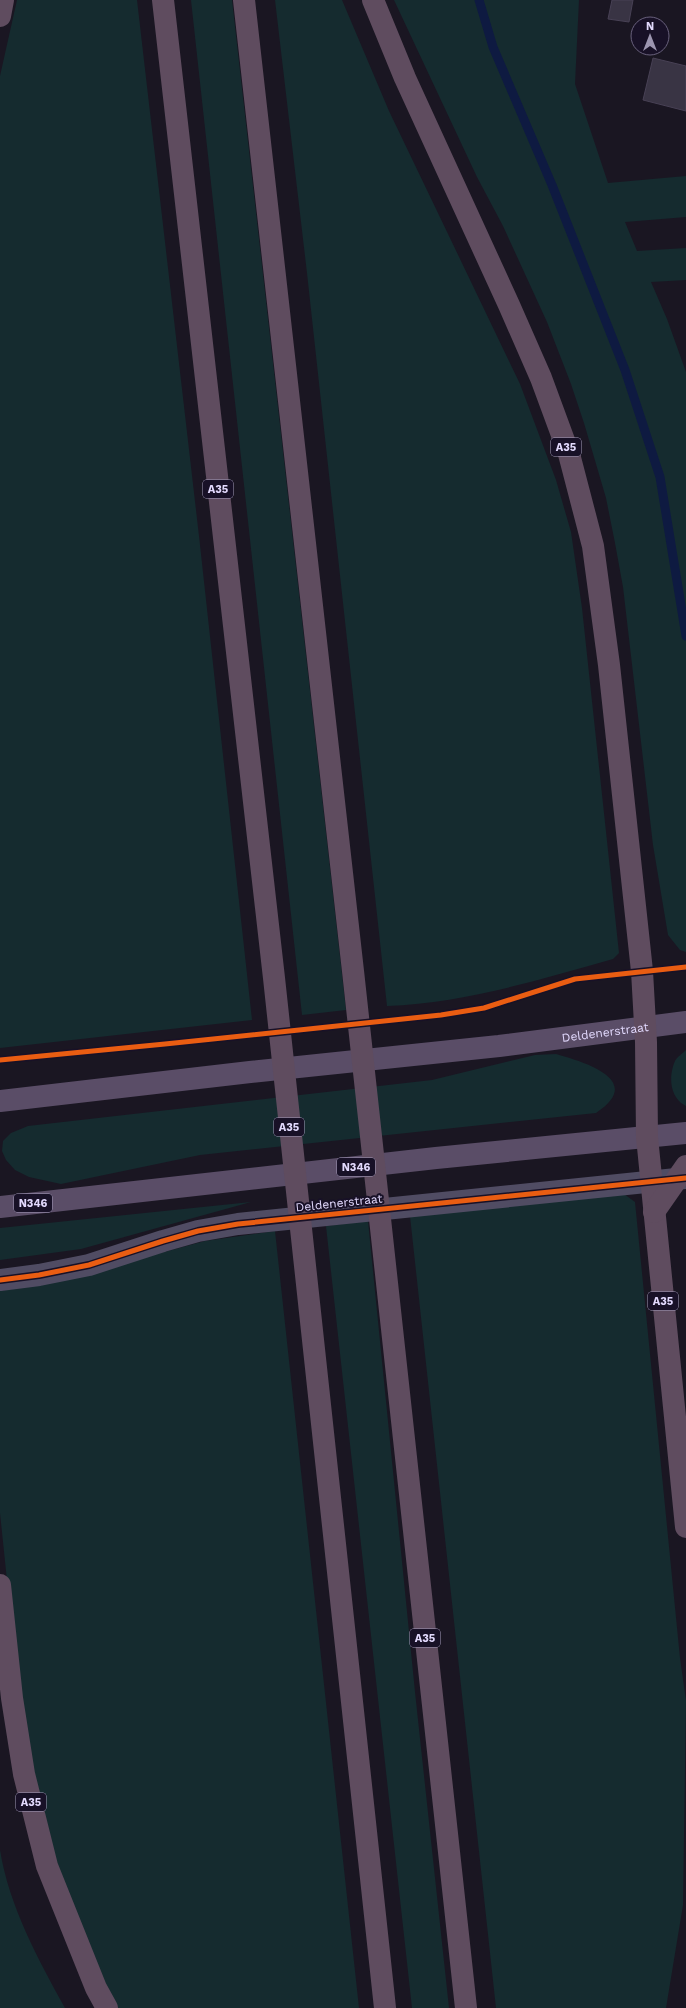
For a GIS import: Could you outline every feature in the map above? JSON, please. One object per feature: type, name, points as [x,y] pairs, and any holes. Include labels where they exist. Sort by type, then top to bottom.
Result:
[{"type":"highway","points":[[0,16],[4,0]]},
{"type":"highway","name":"A35","points":[[163,0],[274,978],[385,2008]]},
{"type":"highway","name":"A35","points":[[244,0],[353,971],[384,1268],[466,2008]]},
{"type":"highway","name":"A35","points":[[372,0],[405,78],[510,305],[541,378],[569,454],[593,546],[607,649],[642,971],[646,1027],[647,1137],[650,1180],[686,1527]]},
{"type":"highway","points":[[654,1212],[683,1174]]},
{"type":"highway","name":"A35","points":[[0,1585],[14,1713],[24,1774],[47,1866],[96,1988],[107,2008]]},
{"type":"main road","name":"Deldenerstraat","points":[[0,1102],[250,1072],[499,1046],[686,1022]]},
{"type":"main road","name":"N346","points":[[0,1207],[444,1157],[686,1133]]},
{"type":"street","name":"Deldenerstraat","points":[[0,1280],[39,1275],[89,1265],[170,1239],[238,1224],[650,1180],[683,1174]]},
{"type":"green space","points":[[17,0],[137,0],[199,536],[252,1020],[0,1048],[0,76]]},
{"type":"green space","points":[[191,0],[232,0],[346,1010],[302,1015]]},
{"type":"green space","points":[[275,0],[342,0],[389,111],[520,384],[556,480],[571,532],[582,608],[619,953],[613,959],[529,982],[473,995],[416,1004],[387,1006],[307,273]]},
{"type":"green space","points":[[394,0],[579,0],[575,84],[608,183],[686,176],[686,217],[625,222],[637,251],[686,248],[686,280],[651,282],[667,319],[686,372],[686,952],[680,950],[668,935],[653,845],[623,587],[606,498],[584,423],[571,384],[547,322],[503,226],[477,177]]},
{"type":"green space","points":[[686,1050],[686,1106],[677,1098],[671,1080],[675,1061]]},
{"type":"green space","points":[[556,1054],[594,1067],[605,1074],[613,1082],[615,1091],[610,1101],[596,1113],[200,1155],[61,1184],[29,1177],[15,1170],[6,1160],[2,1151],[3,1141],[11,1133],[28,1126],[432,1080],[535,1055]]},
{"type":"green space","points":[[624,1194],[635,1202],[680,1658],[686,1701],[683,1905],[666,2008],[496,2008],[410,1216]]},
{"type":"green space","points":[[251,1202],[81,1249],[0,1260],[0,1228]]},
{"type":"green space","points":[[368,1221],[415,1692],[449,2008],[412,2008],[326,1226]]},
{"type":"green space","points":[[275,1231],[359,2008],[116,2008],[48,1861],[24,1744],[0,1513],[0,1291],[45,1284],[205,1241]]},
{"type":"green space","points":[[0,1850],[4,1871],[17,1912],[45,1971],[65,2008],[0,2008]]},
{"type":"building","points":[[612,0],[633,0],[629,22],[608,19]]},
{"type":"building","points":[[653,58],[686,66],[686,111],[643,100]]},
{"type":"waterway","points":[[479,0],[493,47],[552,185],[625,370],[660,477],[686,636]]},
{"type":"cycle path","points":[[0,1060],[441,1015],[484,1008],[575,979],[686,967]]},
{"type":"cycle path","points":[[0,1280],[39,1275],[89,1265],[198,1231],[238,1224],[686,1178]]}]
